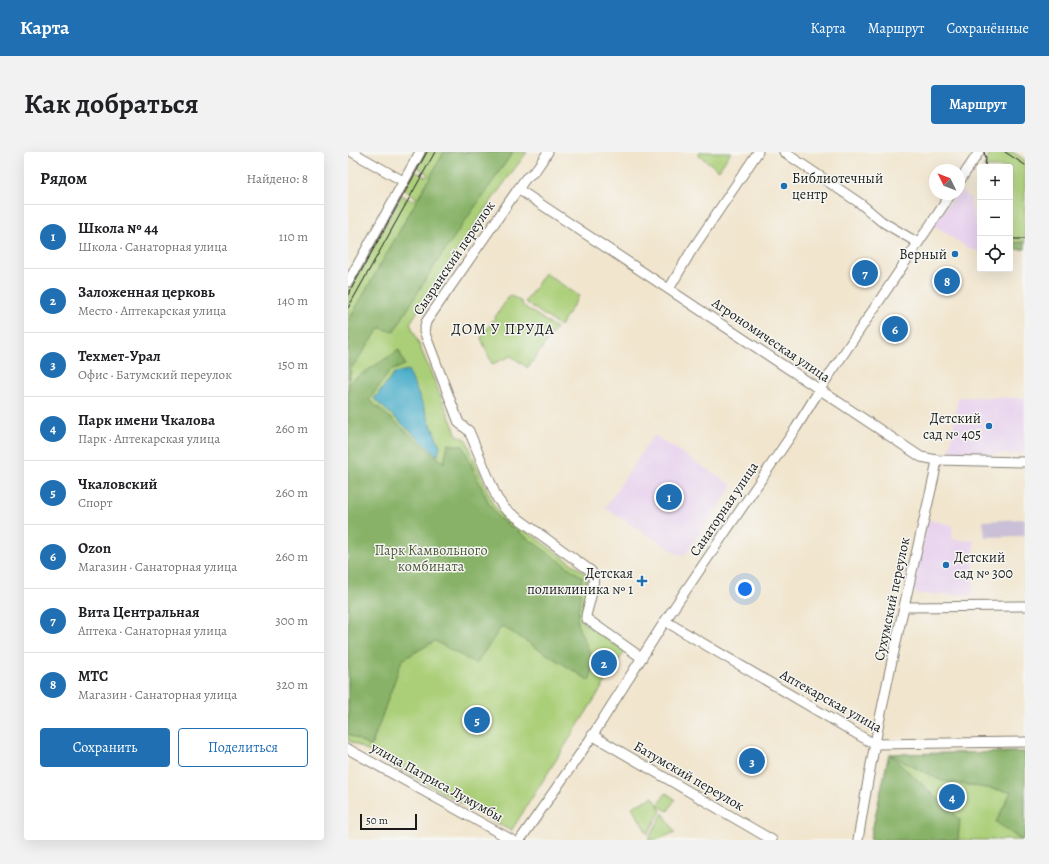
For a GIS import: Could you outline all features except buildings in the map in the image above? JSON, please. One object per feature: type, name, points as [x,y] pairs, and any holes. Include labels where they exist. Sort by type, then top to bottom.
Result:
[{"type":"street","points":[[352,152],[403,181]]},
{"type":"street","points":[[348,282],[420,152]]},
{"type":"street","name":"Сызранский переулок","points":[[548,152],[535,171],[526,178],[518,189],[426,322],[424,331],[459,423],[469,431],[496,498],[505,509],[593,574],[594,581],[586,616],[587,619],[642,658]]},
{"type":"street","points":[[669,289],[690,253],[758,152]]},
{"type":"street","points":[[784,152],[861,204],[882,221],[918,243]]},
{"type":"street","points":[[965,173],[979,152]]},
{"type":"street","name":"Агрономическая улица","points":[[518,189],[921,457],[937,460],[1025,462]]},
{"type":"street","name":"Санаторная улица","points":[[520,840],[592,735],[665,621],[796,428],[820,389],[947,200]]},
{"type":"street","name":"Сухумский переулок","points":[[858,840],[874,744],[937,460]]},
{"type":"street","points":[[905,607],[1025,606]]},
{"type":"street","name":"Аптекарская улица","points":[[665,621],[874,744],[1025,742]]},
{"type":"street","name":"Батумский переулок","points":[[592,735],[772,840]]},
{"type":"street","name":"улица Патриса Лумумбы","points":[[348,749],[512,840]]},
{"type":"shaded area","points":[[965,194],[971,198],[971,205],[977,229],[977,251],[966,247],[934,225],[952,200],[965,200]]},
{"type":"shaded area","name":"Детский сад № 405","points":[[958,397],[1025,398],[1025,454],[949,454]]},
{"type":"shaded area","points":[[654,435],[733,486],[683,557],[605,508]]},
{"type":"shaded area","points":[[1025,519],[1025,536],[985,537],[983,521]]},
{"type":"shaded area","name":"Детский сад № 300","points":[[928,520],[952,525],[953,539],[974,541],[973,595],[918,594],[913,590]]},
{"type":"green space","name":"Парк Камвольного комбината","points":[[425,152],[527,152],[494,197],[410,323],[457,435],[466,439],[492,502],[498,511],[585,573],[587,585],[581,621],[625,651],[511,831],[348,740],[348,291],[402,195],[413,201],[416,197],[404,190],[415,171],[426,177],[428,174],[417,167]]},
{"type":"green space","points":[[444,152],[513,152],[432,269],[394,332],[380,328],[352,367],[348,380],[348,322]]},
{"type":"green space","points":[[701,152],[731,152],[719,170],[698,155]]},
{"type":"green space","points":[[991,152],[1013,152],[1025,160],[1025,242],[1013,243],[1013,164],[985,164]]},
{"type":"green space","points":[[1025,242],[1025,249],[1013,250],[1013,243]]},
{"type":"green space","points":[[545,273],[579,296],[560,326],[525,302]]},
{"type":"green space","points":[[510,295],[522,302],[522,305],[556,328],[528,368],[511,356],[492,364],[481,338]]},
{"type":"green space","name":"Парк Камвольного комбината","points":[[399,350],[405,365],[390,371],[369,400],[444,463],[448,444],[463,446],[489,504],[499,518],[582,577],[577,624],[593,660],[590,681],[502,626],[476,664],[435,641],[402,660],[371,747],[348,734],[348,383]]},
{"type":"green space","points":[[1025,752],[1025,840],[870,840],[889,754]]},
{"type":"green space","points":[[1025,752],[1025,840],[1021,840],[996,822],[1011,792],[942,781],[890,755],[960,819],[958,840],[870,840],[889,754]]},
{"type":"green space","points":[[666,793],[675,799],[668,811],[658,806],[661,811],[648,834],[632,807],[653,797],[658,805]]},
{"type":"green space","points":[[663,813],[675,832],[657,840],[648,840]]},
{"type":"water","points":[[408,370],[440,446],[438,456],[374,399],[395,373]]},
{"type":"tram line","points":[[348,295],[427,152]]},
{"type":"tram line","points":[[348,308],[435,152]]},
{"type":"tram line","points":[[984,152],[986,158],[985,164]]},
{"type":"tram line","points":[[1005,152],[1025,165]]},
{"type":"tram line","points":[[1013,239],[1025,239]]},
{"type":"place","name":"Библиотечный центр","points":[[784,186]]},
{"type":"place","name":"Верный","points":[[955,254]]},
{"type":"place","name":"Вита Центральная","points":[[865,273]]},
{"type":"place","name":"МТС","points":[[947,281]]},
{"type":"place","name":"Ozon","points":[[895,329]]},
{"type":"place","name":"Детский сад № 405","points":[[989,426]]},
{"type":"place","name":"Школа № 44","points":[[669,497]]},
{"type":"place","name":"Детский сад № 300","points":[[946,565]]},
{"type":"place","name":"Детская поликлиника № 1","points":[[642,581]]},
{"type":"place","name":"Заложенная церковь","points":[[604,663]]},
{"type":"place","name":"Чкаловский","points":[[477,720]]},
{"type":"place","name":"Техмет-Урал","points":[[752,761]]},
{"type":"place","name":"Парк имени Чкалова","points":[[952,797]]},
{"type":"district","name":"ДОМ У ПРУДА","points":[[503,329]]}]
